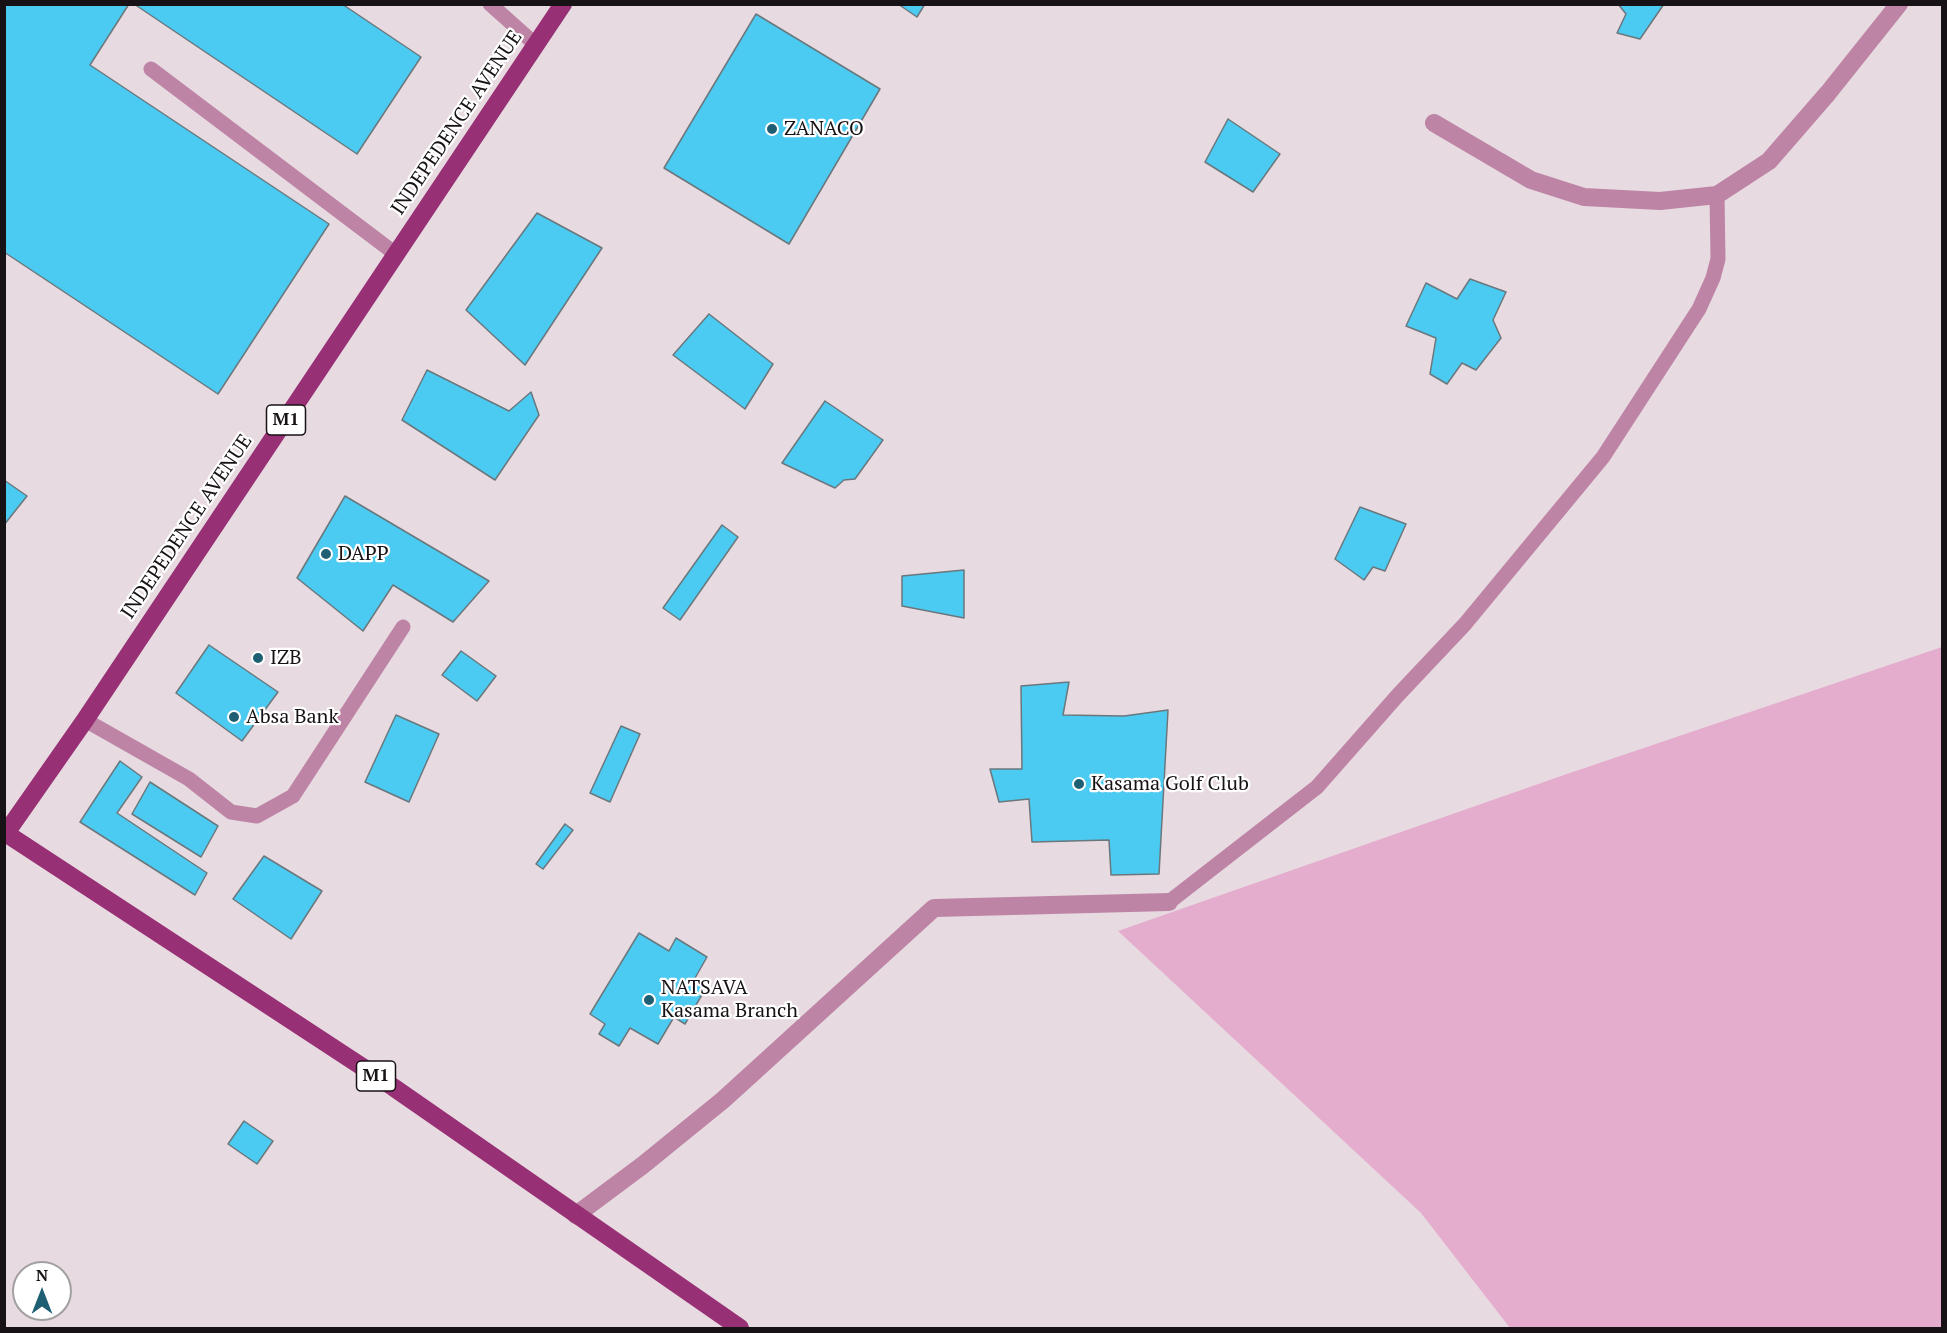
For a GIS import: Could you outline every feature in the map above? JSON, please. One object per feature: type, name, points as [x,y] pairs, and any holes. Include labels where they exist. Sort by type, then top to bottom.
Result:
[{"type":"main road","name":"INDEPEDENCE AVENUE","points":[[5,834],[85,720],[563,4]]},
{"type":"main road","name":"M1","points":[[5,834],[393,1087],[740,1329]]},
{"type":"street","points":[[1434,123],[1532,180],[1584,197],[1660,201],[1717,195],[1769,161],[1828,93],[1899,4]]},
{"type":"street","points":[[576,1215],[644,1165],[723,1100],[934,908],[1169,902]]},
{"type":"lane","points":[[490,4],[536,45]]},
{"type":"lane","points":[[151,69],[397,255]]},
{"type":"lane","points":[[1169,902],[1317,787],[1398,695],[1466,624],[1603,457],[1699,309],[1713,278],[1718,259],[1717,195]]},
{"type":"lane","points":[[85,720],[189,778],[231,812],[257,816],[293,796],[403,627]]},
{"type":"shaded area","points":[[1942,647],[1942,1328],[1510,1328],[1421,1213],[1118,931],[1564,775]]},
{"type":"building","points":[[4,4],[129,4],[90,65],[329,224],[218,394],[4,252]]},
{"type":"building","points":[[134,4],[342,4],[421,57],[357,154]]},
{"type":"building","points":[[898,4],[925,4],[917,17]]},
{"type":"building","points":[[1618,4],[1664,4],[1640,39],[1617,33],[1626,14]]},
{"type":"building","name":"ZANACO","points":[[756,14],[880,89],[789,244],[664,168]]},
{"type":"building","points":[[1228,119],[1280,154],[1253,192],[1205,162]]},
{"type":"building","points":[[537,213],[602,248],[525,365],[466,310]]},
{"type":"building","points":[[1470,279],[1506,292],[1493,320],[1501,338],[1476,370],[1462,363],[1447,384],[1430,374],[1436,338],[1406,326],[1426,283],[1457,299]]},
{"type":"building","points":[[709,314],[773,364],[745,409],[673,355]]},
{"type":"building","points":[[427,370],[509,411],[531,392],[539,415],[495,480],[402,420]]},
{"type":"building","points":[[825,401],[883,440],[855,479],[844,480],[835,488],[782,463]]},
{"type":"building","points":[[4,480],[27,496],[4,525]]},
{"type":"building","points":[[345,496],[489,581],[453,622],[393,585],[363,631],[297,578]]},
{"type":"building","points":[[1360,507],[1406,524],[1385,571],[1373,567],[1364,580],[1335,559]]},
{"type":"building","points":[[722,525],[738,537],[680,620],[663,608]]},
{"type":"building","points":[[964,570],[964,618],[902,606],[902,576]]},
{"type":"building","name":"Absa Bank","points":[[209,645],[278,692],[242,741],[176,693]]},
{"type":"building","points":[[461,651],[496,676],[477,701],[442,675]]},
{"type":"building","name":"Kasama Golf Club","points":[[1069,682],[1063,715],[1124,716],[1168,710],[1159,874],[1111,875],[1109,840],[1032,842],[1029,799],[999,802],[990,769],[1022,769],[1021,686]]},
{"type":"building","points":[[396,715],[439,734],[409,802],[365,782]]},
{"type":"building","points":[[621,726],[640,734],[610,802],[590,793]]},
{"type":"building","points":[[120,761],[142,777],[117,813],[207,873],[195,895],[80,822]]},
{"type":"building","points":[[150,782],[218,826],[201,857],[132,814]]},
{"type":"building","points":[[565,824],[573,830],[543,869],[536,864]]},
{"type":"building","points":[[264,856],[322,891],[291,939],[233,899]]},
{"type":"building","name":"NATSAVA Kasama Branch","points":[[639,933],[669,951],[676,938],[707,957],[695,978],[707,986],[685,1024],[674,1017],[658,1044],[630,1028],[619,1046],[599,1034],[605,1024],[590,1014]]},
{"type":"building","points":[[244,1121],[273,1141],[257,1164],[228,1144]]},
{"type":"place","name":"ZANACO","points":[[772,129]]},
{"type":"place","name":"DAPP","points":[[326,554]]},
{"type":"place","name":"IZB","points":[[258,658]]},
{"type":"place","name":"Absa Bank","points":[[234,717]]},
{"type":"place","name":"Kasama Golf Club","points":[[1079,784]]},
{"type":"place","name":"NATSAVA Kasama Branch","points":[[649,1000]]}]
